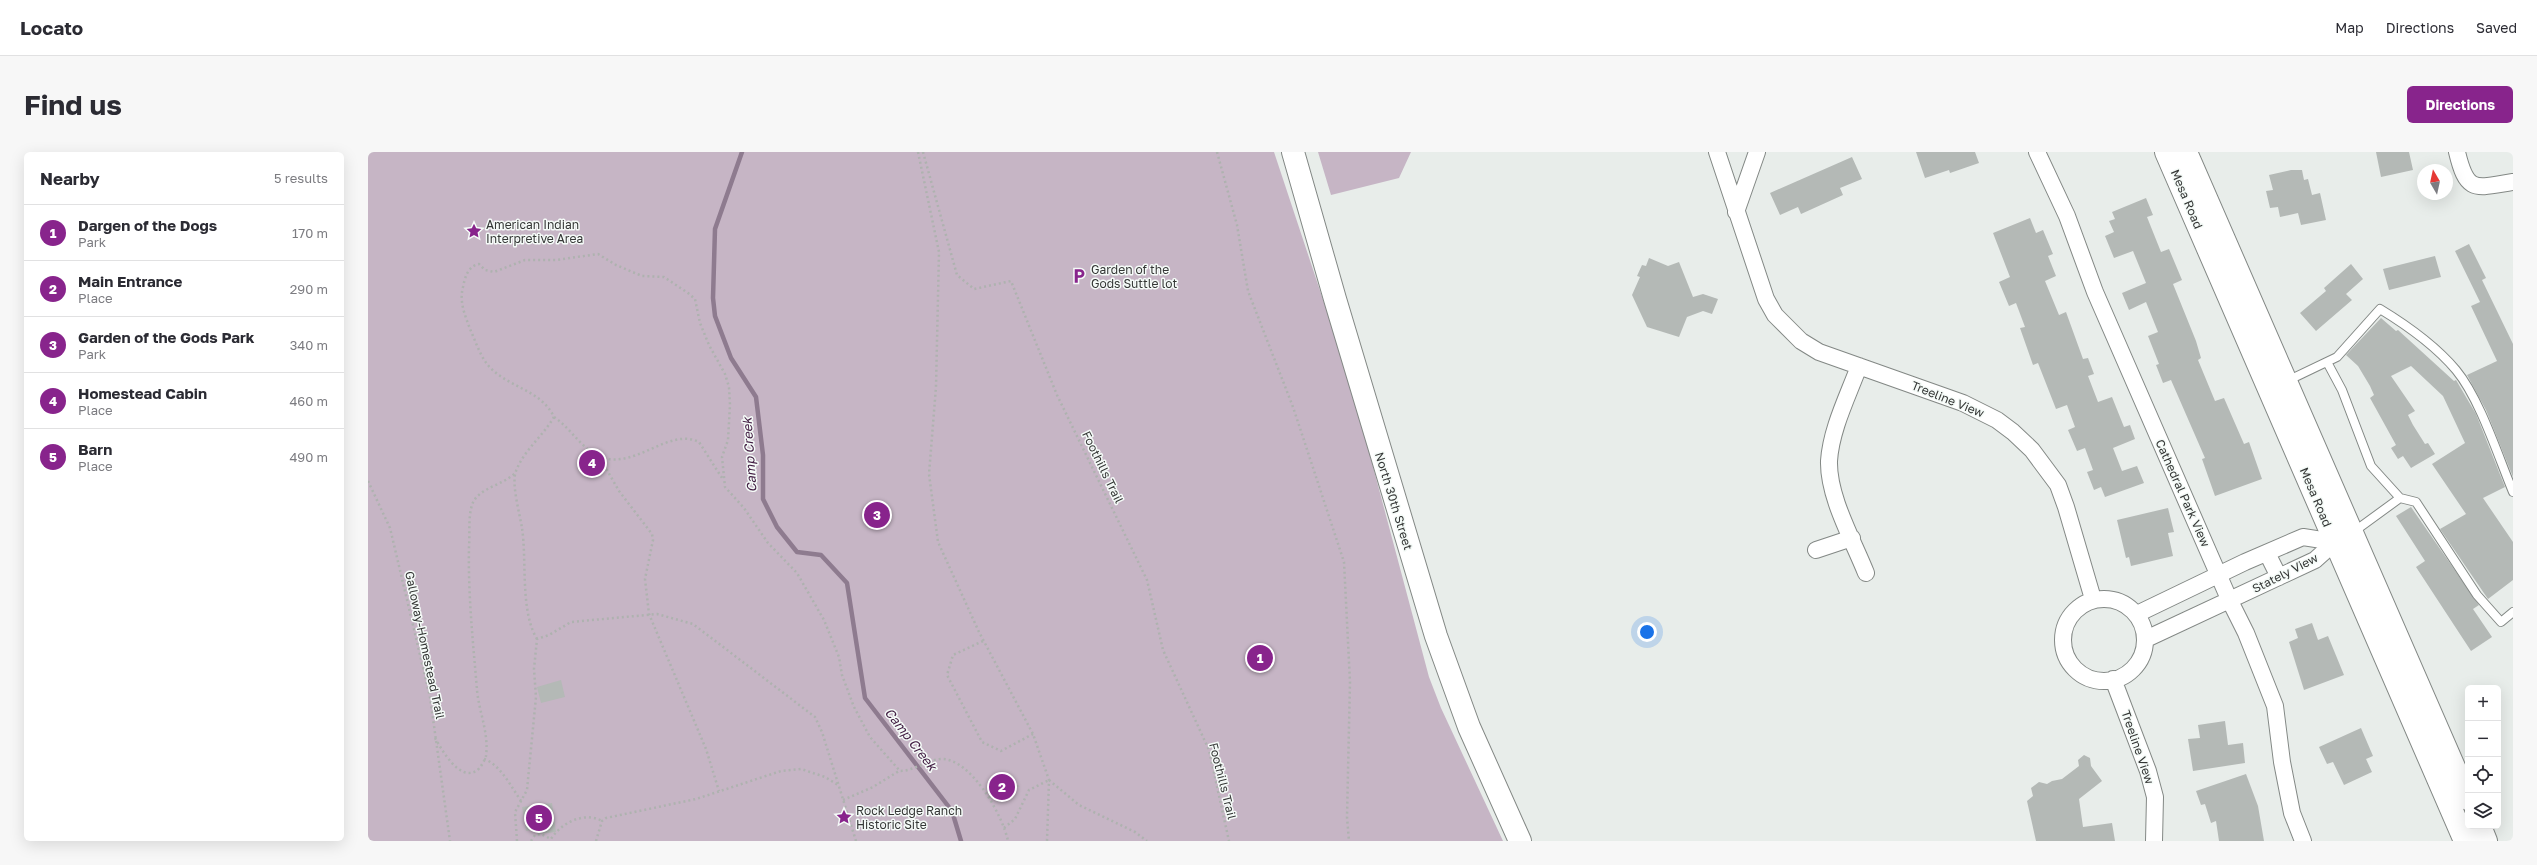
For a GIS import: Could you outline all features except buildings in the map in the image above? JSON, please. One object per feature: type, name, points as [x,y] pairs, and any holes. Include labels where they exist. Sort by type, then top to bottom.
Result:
[{"type":"main road","name":"North 30th Street","points":[[1293,152],[1335,299],[1436,636],[1466,720],[1520,841]]},
{"type":"main road","name":"Mesa Road","points":[[2166,152],[2343,537],[2465,793]]},
{"type":"main road","name":"Mesa Road","points":[[2186,152],[2287,382],[2343,537],[2466,841]]},
{"type":"main road","points":[[2481,829],[2486,841]]},
{"type":"street","name":"Treeline View","points":[[1717,152],[1756,275],[1775,315],[1801,341],[1819,352],[1963,403],[1997,420],[2032,450],[2058,485],[2093,599]]},
{"type":"street","points":[[1736,212],[1757,152]]},
{"type":"street","name":"Cathedral Park View","points":[[2037,152],[2067,216],[2095,292],[2229,599],[2246,633],[2275,706],[2292,812],[2303,841]]},
{"type":"street","points":[[2457,152],[2463,174],[2467,181],[2482,187],[2513,182]]},
{"type":"street","points":[[1859,366],[1835,432],[1829,462],[1833,491],[1866,573]]},
{"type":"street","name":"Stately View","points":[[2137,614],[2303,537],[2343,537]]},
{"type":"street","name":"Stately View","points":[[2146,639],[2315,560],[2343,537]]},
{"type":"street","points":[[1816,550],[1852,538]]},
{"type":"street","points":[[2267,553],[2279,577]]},
{"type":"street","points":[[2093,599],[2115,600],[2125,604],[2137,614],[2146,639],[2140,662],[2130,673],[2102,682],[2091,680],[2075,670],[2067,660],[2063,648],[2062,636],[2068,619],[2078,608],[2093,599]]},
{"type":"street","name":"Treeline View","points":[[2114,679],[2148,771],[2155,797],[2154,841]]},
{"type":"lane","points":[[2287,382],[2337,357],[2380,309],[2412,329],[2456,371],[2475,403],[2513,492]]},
{"type":"lane","points":[[2327,362],[2342,390],[2371,466],[2400,498],[2416,502],[2477,595],[2501,622],[2513,612]]},
{"type":"lane","points":[[2343,537],[2400,498]]},
{"type":"path","points":[[918,152],[939,252],[936,387],[929,474],[938,542],[983,641],[1033,734],[1049,780],[1047,841]]},
{"type":"path","name":"Foothills Trail","points":[[923,152],[957,275],[974,289],[1011,281],[1057,396],[1107,494],[1147,580],[1163,650],[1209,750],[1229,841]]},
{"type":"path","points":[[1217,152],[1237,225],[1248,291],[1293,407],[1344,562],[1350,682],[1347,817],[1349,841]]},
{"type":"path","points":[[723,480],[702,446],[692,439],[662,445],[631,458],[610,459],[599,456],[582,444],[563,423],[554,417],[536,396],[487,364],[471,331],[462,302],[465,277],[471,267],[479,264],[485,270],[494,272],[525,260],[556,260],[598,254],[642,276],[664,277],[688,293],[697,306],[700,323],[709,345],[725,374],[729,387],[730,405],[728,440],[722,457],[723,480],[725,487],[744,508],[768,543],[797,573],[824,620],[839,657],[842,675],[854,706],[879,750],[900,771],[907,772],[931,761],[941,759],[952,761],[966,770],[994,804],[1008,841]]},
{"type":"path","points":[[435,738],[453,764],[463,771],[470,773],[478,770],[484,759],[485,732],[478,691],[468,574],[472,503],[479,494],[510,478],[515,473],[529,448],[548,428],[554,417]]},
{"type":"path","points":[[599,456],[619,490],[652,534],[653,540],[645,579],[649,614],[706,749],[719,791]]},
{"type":"path","points":[[515,473],[524,539],[528,605],[534,633],[538,639],[534,669],[536,697],[527,790],[515,812],[517,841]]},
{"type":"path","name":"Galloway-Homestead Trail","points":[[368,482],[390,528],[430,697],[450,841]]},
{"type":"path","points":[[538,639],[549,635],[571,622],[649,614],[658,614],[694,624],[815,716],[856,841]]},
{"type":"path","points":[[983,641],[953,655],[947,675],[982,742],[1001,751],[1033,734]]},
{"type":"path","points":[[484,759],[495,766],[521,801]]},
{"type":"path","points":[[596,841],[602,821],[612,816],[696,799],[781,772],[801,769],[825,777],[838,785]]},
{"type":"path","points":[[843,800],[878,785],[900,771]]},
{"type":"path","points":[[1004,828],[1015,819],[1029,790],[1049,780]]},
{"type":"path","points":[[1049,780],[1079,805],[1135,832],[1147,841]]},
{"type":"path","points":[[532,841],[535,835],[541,834],[550,839],[558,829],[574,820],[597,818],[602,821]]},
{"type":"shaded area","points":[[368,152],[1274,152],[1351,384],[1429,677],[1441,708],[1503,841],[368,841]]},
{"type":"shaded area","points":[[1318,152],[1411,152],[1399,178],[1331,195]]},
{"type":"waterway","name":"Camp Creek","points":[[742,152],[715,229],[713,298],[715,316],[731,358],[756,397],[763,455],[763,499],[777,527],[797,552],[821,555],[847,583],[865,698],[952,811],[961,841]]},
{"type":"place","name":"American Indian Interpretive Area","points":[[474,231]]},
{"type":"place","name":"Garden of the Gods Suttle lot","points":[[1079,276]]},
{"type":"place","name":"Homestead Cabin","points":[[592,463]]},
{"type":"place","name":"Garden of the Gods Park","points":[[877,515]]},
{"type":"place","name":"Dargen of the Dogs","points":[[1260,658]]},
{"type":"place","name":"Main Entrance","points":[[1002,787]]},
{"type":"place","name":"Rock Ledge Ranch Historic Site","points":[[844,817]]},
{"type":"place","name":"Barn","points":[[539,818]]}]
